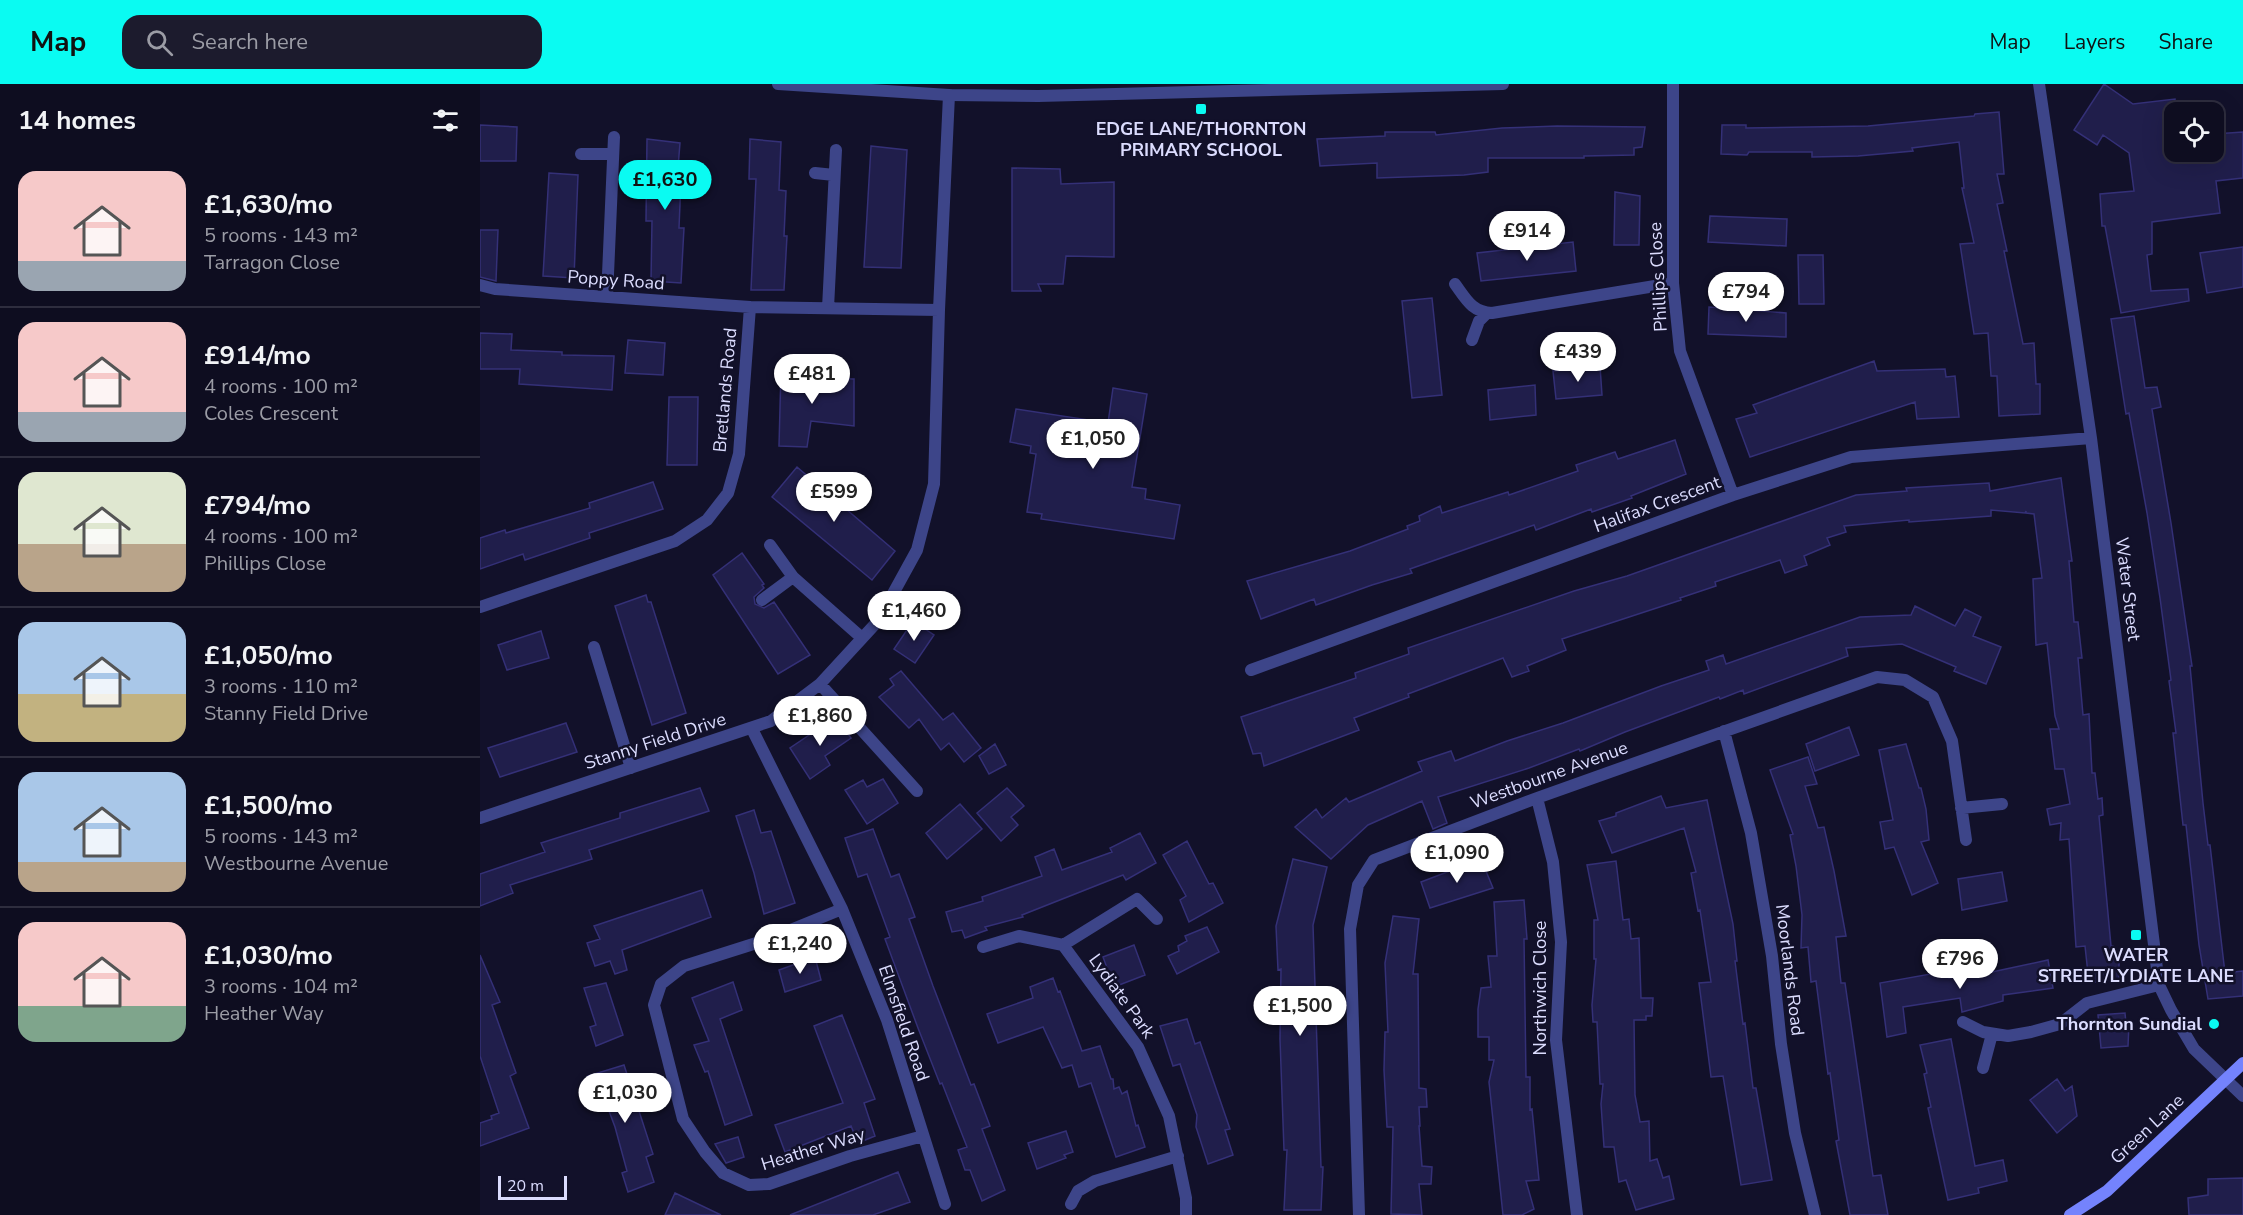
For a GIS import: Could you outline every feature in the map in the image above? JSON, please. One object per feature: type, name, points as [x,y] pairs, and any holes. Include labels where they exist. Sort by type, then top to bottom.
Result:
[{"type":"main road","name":"Green Lane","points":[[2070,1215],[2107,1191],[2243,1063]]},
{"type":"street","points":[[778,84],[950,95],[1050,96],[1503,84]]},
{"type":"street","name":"Phillips Close","points":[[1673,84],[1673,283],[1680,351],[1733,495]]},
{"type":"street","name":"Water Street","points":[[2039,84],[2091,438],[2159,985],[2194,1049],[2243,1096]]},
{"type":"street","name":"Stanny Field Drive","points":[[480,818],[771,721],[820,684],[878,621],[917,550],[934,484],[939,310],[950,95]]},
{"type":"street","points":[[606,297],[614,137]]},
{"type":"street","points":[[828,308],[836,150]]},
{"type":"street","points":[[581,153],[613,154]]},
{"type":"street","points":[[816,173],[834,175]]},
{"type":"street","points":[[1455,284],[1474,309],[1487,313],[1673,283]]},
{"type":"street","name":"Poppy Road","points":[[480,285],[495,289],[750,307]]},
{"type":"street","name":"Bretlands Road","points":[[480,608],[675,541],[707,520],[728,493],[739,453],[750,307],[939,310]]},
{"type":"street","points":[[1472,340],[1479,321],[1487,313]]},
{"type":"street","name":"Halifax Crescent","points":[[1251,670],[1733,495],[1851,457],[2091,438]]},
{"type":"street","points":[[770,545],[793,578],[862,638]]},
{"type":"street","points":[[762,600],[793,578]]},
{"type":"street","points":[[594,647],[631,768]]},
{"type":"street","name":"Westbourne Avenue","points":[[1359,1215],[1356,1177],[1350,929],[1358,885],[1374,860],[1537,798],[1877,677],[1905,680],[1933,698],[1952,741],[1966,840]]},
{"type":"street","points":[[820,684],[917,791]]},
{"type":"street","name":"Elmsfield Road","points":[[752,729],[842,909],[887,1020],[945,1204]]},
{"type":"street","name":"Moorlands Road","points":[[1724,730],[1751,833],[1772,956],[1781,1044],[1795,1133],[1815,1215]]},
{"type":"street","name":"Northwich Close","points":[[1537,798],[1554,873],[1561,942],[1556,1040],[1577,1215]]},
{"type":"street","points":[[1961,808],[2002,804]]},
{"type":"street","name":"Lydiate Park","points":[[1157,919],[1137,899],[1063,945],[1138,1047],[1169,1116],[1186,1198],[1186,1215]]},
{"type":"street","name":"Heather Way","points":[[842,909],[766,940],[684,966],[661,984],[654,1005],[683,1119],[705,1152],[723,1173],[749,1185],[769,1184],[850,1156],[922,1136]]},
{"type":"street","points":[[983,947],[1019,936],[1063,945]]},
{"type":"street","points":[[1963,1022],[1983,1032],[2008,1036],[2060,1024],[2087,1003],[2159,985]]},
{"type":"street","points":[[1983,1068],[1992,1034]]},
{"type":"street","points":[[1071,1204],[1078,1191],[1095,1181],[1178,1156]]},
{"type":"building","points":[[2104,84],[2133,104],[2175,99],[2175,102],[2164,102],[2164,162],[2224,162],[2224,133],[2243,132],[2243,178],[2216,181],[2220,213],[2152,222],[2152,254],[2147,255],[2151,291],[2188,289],[2189,301],[2121,313],[2105,226],[2102,226],[2100,194],[2134,191],[2129,153],[2103,135],[2097,145],[2074,130]]},
{"type":"building","points":[[1999,112],[2004,174],[1997,174],[2003,203],[1997,204],[2023,344],[2034,343],[2036,384],[2040,384],[2040,414],[1999,416],[1997,376],[1991,376],[1988,333],[1974,334],[1960,244],[1974,243],[1962,188],[1964,188],[1959,142],[1912,148],[1913,151],[1858,156],[1812,157],[1812,152],[1721,154],[1722,125],[1746,125],[1746,128],[1868,126]]},
{"type":"building","points":[[480,125],[517,127],[516,161],[480,161]]},
{"type":"building","points":[[1645,127],[1642,147],[1634,148],[1634,155],[1584,156],[1584,158],[1488,158],[1488,172],[1464,175],[1377,178],[1377,163],[1320,166],[1317,139],[1385,136],[1385,132],[1435,132],[1436,135],[1502,128]]},
{"type":"building","points":[[647,139],[680,143],[677,180],[681,180],[679,228],[684,228],[681,283],[651,281],[652,221],[646,221]]},
{"type":"building","points":[[750,139],[781,142],[779,190],[786,191],[784,236],[787,236],[784,290],[751,290],[756,179],[749,179]]},
{"type":"building","points":[[871,146],[907,150],[901,268],[864,267]]},
{"type":"building","points":[[1012,168],[1060,169],[1061,184],[1114,182],[1114,257],[1066,256],[1063,284],[1038,284],[1041,291],[1012,291]]},
{"type":"building","points":[[549,173],[578,175],[574,278],[543,276]]},
{"type":"building","points":[[1615,192],[1640,196],[1639,245],[1614,245]]},
{"type":"building","points":[[1710,216],[1787,219],[1786,246],[1708,242]]},
{"type":"building","points":[[480,230],[498,230],[496,281],[480,277]]},
{"type":"building","points":[[1573,242],[1576,271],[1481,281],[1477,253]]},
{"type":"building","points":[[2243,247],[2243,287],[2207,293],[2200,253]]},
{"type":"building","points":[[1798,255],[1823,255],[1824,304],[1799,304]]},
{"type":"building","points":[[1432,298],[1442,395],[1412,398],[1402,301]]},
{"type":"building","points":[[1709,307],[1786,313],[1786,337],[1708,334]]},
{"type":"building","points":[[2134,316],[2145,388],[2157,387],[2161,407],[2152,409],[2192,666],[2190,666],[2203,803],[2225,973],[2243,971],[2243,996],[2208,999],[2199,945],[2186,825],[2183,825],[2173,733],[2176,733],[2169,681],[2171,680],[2160,598],[2147,513],[2129,413],[2126,414],[2111,319]]},
{"type":"building","points":[[480,333],[512,334],[511,350],[562,352],[562,355],[614,356],[612,390],[519,384],[520,369],[480,369]]},
{"type":"building","points":[[628,340],[665,343],[663,375],[625,373]]},
{"type":"building","points":[[1874,361],[1877,371],[1945,369],[1946,377],[1955,376],[1959,417],[1917,419],[1915,402],[1750,457],[1736,419],[1757,413],[1753,405]]},
{"type":"building","points":[[1600,366],[1602,395],[1556,399],[1553,371]]},
{"type":"building","points":[[781,370],[811,371],[811,378],[854,379],[854,426],[811,421],[807,447],[779,446]]},
{"type":"building","points":[[1535,385],[1536,415],[1490,420],[1488,390]]},
{"type":"building","points":[[1113,388],[1147,394],[1132,487],[1146,489],[1145,499],[1180,505],[1174,539],[1041,519],[1042,514],[1027,512],[1036,454],[1030,453],[1031,446],[1010,442],[1016,409],[1108,423]]},
{"type":"building","points":[[669,397],[698,397],[697,465],[667,465]]},
{"type":"building","points":[[1675,440],[1686,474],[1631,496],[1632,498],[1592,512],[1591,509],[1536,530],[1534,525],[1410,569],[1412,573],[1316,605],[1314,599],[1261,619],[1247,581],[1350,551],[1408,529],[1407,526],[1420,521],[1419,516],[1440,506],[1442,513],[1508,492],[1509,495],[1578,471],[1576,465],[1615,452],[1618,459]]},
{"type":"building","points":[[797,467],[895,551],[872,580],[772,497]]},
{"type":"building","points":[[2061,478],[2072,561],[2069,561],[2074,622],[2078,622],[2082,658],[2078,658],[2083,715],[2089,714],[2092,773],[2095,773],[2098,799],[2102,798],[2103,815],[2099,816],[2111,946],[2113,946],[2113,957],[2119,956],[2119,979],[2089,983],[2085,946],[2076,947],[2069,839],[2060,840],[2061,823],[2050,825],[2047,809],[2070,804],[2064,769],[2055,769],[2050,729],[2059,729],[2055,716],[2047,643],[2036,645],[2033,579],[2042,578],[2034,514],[2026,513],[2026,511],[2025,513],[1991,510],[1991,516],[1844,526],[1846,532],[1827,538],[1830,545],[1804,556],[1807,565],[1785,573],[1780,560],[1715,582],[1716,586],[1680,598],[1681,600],[1562,639],[1566,650],[1527,666],[1529,671],[1512,677],[1503,658],[1408,694],[1409,697],[1354,718],[1359,730],[1264,766],[1261,753],[1253,754],[1241,717],[1356,678],[1355,673],[1409,654],[1408,648],[1574,591],[1627,576],[1856,495],[1907,491],[1906,488],[1989,483],[1990,491]]},
{"type":"building","points":[[653,482],[663,509],[589,533],[590,538],[525,560],[523,554],[480,569],[480,538],[505,530],[506,533],[590,508],[589,503]]},
{"type":"building","points":[[742,553],[764,584],[762,585],[764,588],[754,597],[755,604],[764,608],[774,602],[810,655],[778,674],[713,575]]},
{"type":"building","points":[[646,595],[648,602],[651,602],[686,713],[652,725],[615,606]]},
{"type":"building","points":[[1915,606],[1955,626],[1965,609],[1981,617],[1973,636],[2001,647],[1986,684],[1954,671],[1956,667],[1902,644],[1846,648],[1848,656],[1744,694],[1743,690],[1720,699],[1719,697],[1580,751],[1579,749],[1529,768],[1438,797],[1447,823],[1433,829],[1422,801],[1368,825],[1331,859],[1295,827],[1316,809],[1322,818],[1346,798],[1349,802],[1422,771],[1418,762],[1451,751],[1455,761],[1709,670],[1706,661],[1723,655],[1726,664],[1860,617],[1911,615]]},
{"type":"building","points":[[913,621],[934,635],[915,663],[894,649]]},
{"type":"building","points":[[541,631],[549,658],[507,670],[498,645]]},
{"type":"building","points":[[901,671],[943,720],[953,713],[981,748],[964,762],[949,743],[941,750],[919,719],[909,728],[879,697],[894,685],[890,679]]},
{"type":"building","points":[[836,717],[851,738],[825,756],[830,765],[810,779],[790,748]]},
{"type":"building","points":[[566,723],[577,752],[500,777],[488,748]]},
{"type":"building","points":[[1849,727],[1859,755],[1815,771],[1806,744]]},
{"type":"building","points":[[995,744],[1006,765],[989,774],[979,756]]},
{"type":"building","points":[[1906,744],[1926,809],[1929,840],[1921,842],[1938,883],[1912,895],[1894,847],[1885,849],[1880,822],[1893,820],[1879,750]]},
{"type":"building","points":[[1808,757],[1817,784],[1805,786],[1818,828],[1824,827],[1846,936],[1836,937],[1841,983],[1845,983],[1873,1176],[1881,1175],[1888,1215],[1850,1215],[1836,1141],[1839,1140],[1816,981],[1811,982],[1808,947],[1801,948],[1802,915],[1790,835],[1793,834],[1770,770]]},
{"type":"building","points":[[883,779],[898,803],[867,824],[845,790],[863,780],[867,787]]},
{"type":"building","points":[[700,788],[709,811],[589,850],[592,859],[510,885],[513,893],[480,906],[480,874],[545,852],[541,843],[620,818],[620,813]]},
{"type":"building","points":[[1007,788],[1024,806],[1011,817],[1018,825],[1001,841],[977,813]]},
{"type":"building","points":[[1661,796],[1666,808],[1707,800],[1733,924],[1743,1024],[1745,1023],[1753,1088],[1756,1088],[1772,1180],[1741,1185],[1723,1076],[1711,1077],[1699,983],[1711,982],[1700,910],[1698,911],[1691,873],[1696,872],[1684,828],[1612,853],[1599,821]]},
{"type":"building","points":[[960,804],[982,829],[947,859],[926,833]]},
{"type":"building","points":[[754,810],[761,833],[771,831],[795,903],[764,914],[736,816]]},
{"type":"building","points":[[873,829],[891,877],[899,874],[915,917],[909,919],[933,986],[971,1085],[974,1084],[990,1126],[982,1129],[1005,1190],[982,1201],[970,1170],[965,1170],[958,1150],[967,1147],[942,1083],[940,1084],[885,939],[890,937],[867,874],[858,877],[845,838]]},
{"type":"building","points":[[1140,833],[1156,863],[1126,880],[1123,875],[1022,915],[1023,917],[985,927],[987,930],[965,938],[962,930],[952,932],[946,912],[983,901],[982,897],[1042,876],[1035,857],[1054,849],[1062,870],[1112,852],[1110,848]]},
{"type":"building","points":[[1187,841],[1209,884],[1213,883],[1223,903],[1189,922],[1180,900],[1186,896],[1163,855]]},
{"type":"building","points":[[1293,859],[1327,867],[1313,925],[1321,1167],[1323,1167],[1321,1210],[1284,1210],[1287,1150],[1284,1150],[1280,1039],[1281,969],[1278,970],[1276,926]]},
{"type":"building","points":[[1481,859],[1493,888],[1430,908],[1421,882]]},
{"type":"building","points":[[1616,861],[1623,920],[1629,919],[1631,939],[1639,938],[1641,998],[1653,998],[1652,1016],[1646,1016],[1646,1020],[1634,1020],[1635,1095],[1640,1122],[1649,1121],[1650,1161],[1657,1159],[1663,1178],[1669,1176],[1674,1199],[1636,1210],[1626,1180],[1619,1182],[1614,1147],[1604,1147],[1601,1104],[1603,1084],[1600,1084],[1597,1022],[1593,1022],[1592,1005],[1596,959],[1594,959],[1594,920],[1598,920],[1587,865]]},
{"type":"building","points":[[2002,872],[2007,901],[1962,910],[1958,879]]},
{"type":"building","points":[[702,890],[711,917],[622,950],[627,970],[615,974],[610,961],[595,966],[587,943],[600,939],[594,926]]},
{"type":"building","points":[[1524,900],[1527,939],[1524,939],[1526,1077],[1530,1077],[1530,1110],[1532,1109],[1539,1180],[1526,1181],[1534,1209],[1522,1215],[1503,1215],[1489,1082],[1494,1060],[1489,1060],[1489,1037],[1478,1037],[1478,1009],[1481,988],[1491,987],[1488,956],[1497,956],[1494,902]]},
{"type":"building","points":[[1393,916],[1419,919],[1413,974],[1418,974],[1419,1088],[1426,1089],[1427,1107],[1419,1107],[1419,1126],[1422,1166],[1432,1167],[1431,1184],[1419,1184],[1422,1215],[1391,1214],[1393,1127],[1387,1127],[1384,1070],[1385,1032],[1388,1032],[1385,963]]},
{"type":"building","points":[[1207,927],[1219,952],[1177,974],[1168,956],[1179,951],[1178,946],[1187,941],[1185,936]]},
{"type":"building","points":[[1134,945],[1145,975],[1114,987],[1103,957]]},
{"type":"building","points":[[480,955],[500,1002],[492,1005],[516,1073],[510,1076],[529,1128],[480,1146],[480,1123],[492,1119],[491,1116],[499,1113],[480,1056]]},
{"type":"building","points":[[815,957],[821,980],[785,992],[779,970]]},
{"type":"building","points":[[2048,960],[2053,988],[2003,995],[2003,1001],[1962,1012],[1960,998],[1903,1007],[1906,1033],[1887,1037],[1880,983],[1947,971],[1949,978],[1987,971],[1987,973]]},
{"type":"building","points":[[1053,978],[1082,1051],[1100,1046],[1111,1079],[1113,1079],[1114,1089],[1119,1087],[1122,1094],[1127,1091],[1136,1126],[1138,1125],[1145,1147],[1116,1157],[1091,1083],[1079,1087],[1072,1065],[1062,1068],[1043,1027],[998,1043],[987,1014],[1033,998],[1030,987]]},
{"type":"building","points":[[733,982],[742,1010],[720,1019],[752,1115],[725,1125],[708,1071],[705,1072],[694,1045],[709,1041],[692,998]]},
{"type":"building","points":[[606,983],[623,1035],[596,1046],[590,1027],[596,1025],[584,988]]},
{"type":"building","points":[[2125,1013],[2126,1024],[2129,1024],[2128,1046],[2101,1048],[2098,1015]]},
{"type":"building","points":[[842,1015],[875,1099],[864,1103],[875,1136],[858,1143],[851,1126],[785,1152],[775,1125],[843,1103],[814,1026]]},
{"type":"building","points":[[1187,1019],[1195,1044],[1200,1042],[1230,1129],[1225,1130],[1233,1155],[1208,1164],[1196,1127],[1197,1115],[1180,1064],[1173,1066],[1160,1026]]},
{"type":"building","points":[[1951,1039],[1975,1166],[2003,1160],[2007,1181],[1978,1188],[1979,1193],[1948,1200],[1928,1108],[1931,1107],[1924,1074],[1927,1073],[1920,1045]]},
{"type":"building","points":[[624,1065],[653,1154],[646,1157],[654,1182],[628,1192],[622,1173],[627,1171],[615,1127],[603,1095],[592,1100],[588,1076]]},
{"type":"building","points":[[2057,1079],[2065,1091],[2072,1086],[2077,1116],[2057,1133],[2030,1100]]},
{"type":"building","points":[[1066,1131],[1073,1152],[1064,1155],[1066,1158],[1037,1169],[1028,1143]]},
{"type":"building","points":[[738,1137],[744,1157],[726,1163],[715,1144]]},
{"type":"building","points":[[898,1172],[910,1202],[873,1215],[790,1215]]},
{"type":"building","points":[[2243,1178],[2243,1215],[2189,1215],[2188,1198],[2208,1195],[2208,1179]]},
{"type":"building","points":[[675,1193],[721,1215],[665,1215]]},
{"type":"place","name":"EDGE LANE/THORNTON PRIMARY SCHOOL","points":[[1201,109]]},
{"type":"place","name":"WATER STREET/LYDIATE LANE","points":[[2136,935]]},
{"type":"place","name":"Thornton Sundial","points":[[2214,1024]]}]
